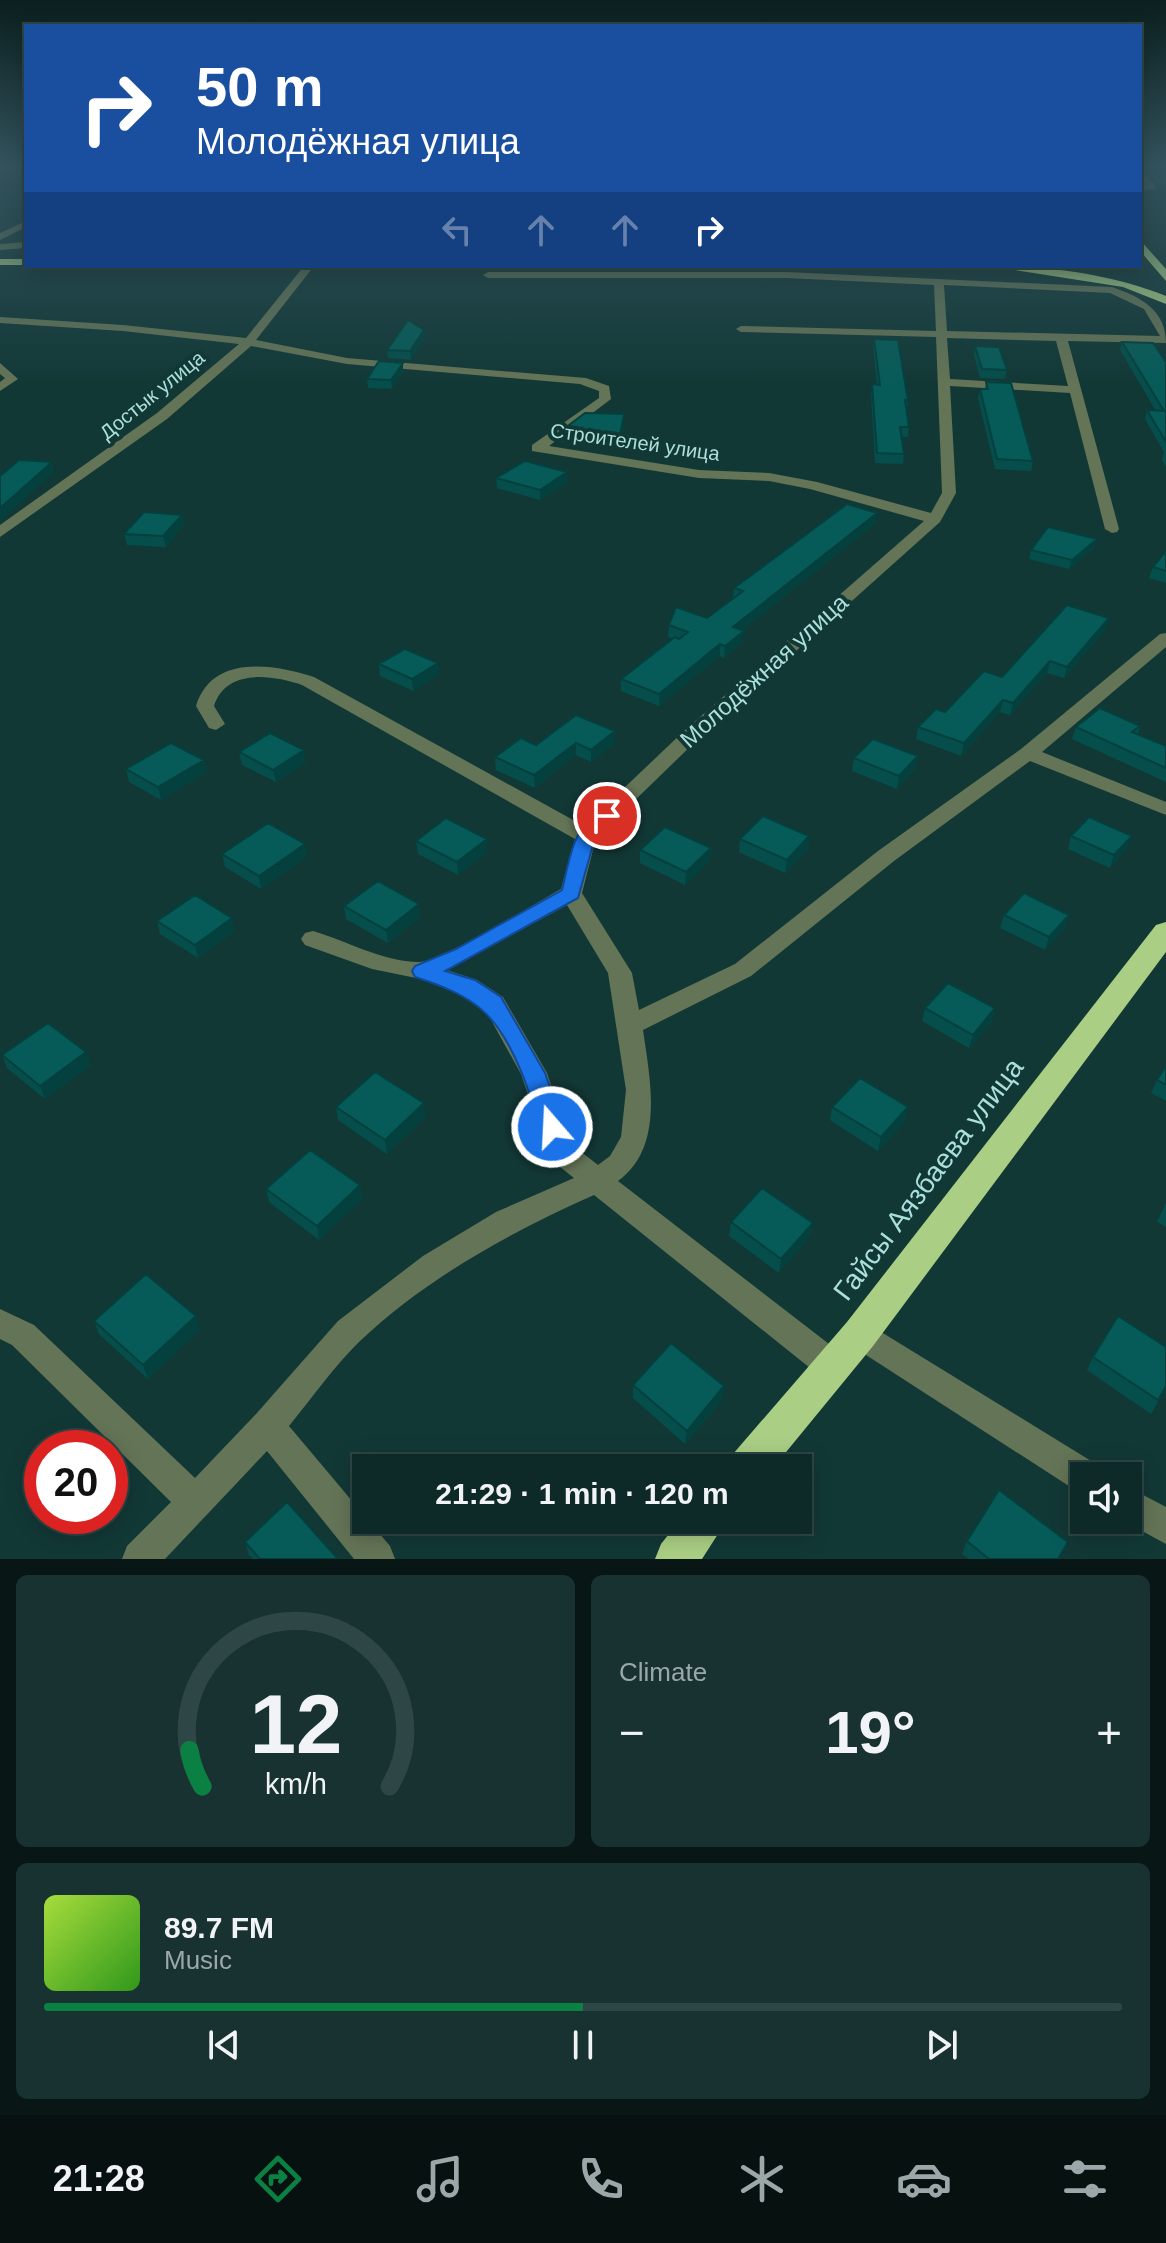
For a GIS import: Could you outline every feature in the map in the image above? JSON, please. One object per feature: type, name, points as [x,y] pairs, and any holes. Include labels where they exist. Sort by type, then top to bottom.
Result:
[{"type":"highway","points":[[1142,245],[1162,266],[1166,277]]},
{"type":"highway","points":[[0,262],[24,262]]},
{"type":"highway","points":[[1142,265],[1162,266]]},
{"type":"highway","points":[[1010,268],[1126,284],[1166,300]]},
{"type":"highway","name":"Гайсы Аязбаева улица","points":[[758,1454],[860,1334],[1166,932]]},
{"type":"highway","points":[[676,1559],[695,1534]]},
{"type":"street","points":[[0,247],[24,245]]},
{"type":"street","name":"Достык улица","points":[[0,532],[162,416],[249,342],[307,268]]},
{"type":"street","points":[[488,275],[787,275],[1112,290],[1148,307],[1166,339]]},
{"type":"street","name":"Молодёжная улица","points":[[586,836],[691,735],[935,519],[949,493],[939,280]]},
{"type":"street","points":[[0,320],[123,328],[249,342]]},
{"type":"street","points":[[741,329],[1166,339]]},
{"type":"street","points":[[1061,337],[1112,529]]},
{"type":"street","name":"Строителей улица","points":[[249,342],[347,361],[582,381],[605,389],[605,399],[537,448],[699,474],[769,477],[812,485],[935,519]]},
{"type":"street","points":[[0,367],[12,379],[0,387]]},
{"type":"street","points":[[944,382],[1075,390]]},
{"type":"street","points":[[630,1026],[743,970],[886,856],[1028,753],[1166,638]]},
{"type":"street","points":[[216,724],[205,706],[210,690],[242,671],[281,672],[308,681],[586,836],[571,893],[463,954],[423,971]]},
{"type":"street","points":[[1028,753],[1166,809]]},
{"type":"street","points":[[140,1559],[268,1426],[349,1331],[434,1265],[506,1221],[596,1181],[620,1164],[634,1138],[639,1090],[630,1026],[620,973],[571,893]]},
{"type":"street","points":[[313,939],[380,963],[423,971],[468,986],[494,1003],[534,1073],[560,1151],[831,1365]]},
{"type":"street","points":[[0,1323],[23,1335],[195,1502]]},
{"type":"street","points":[[860,1334],[1070,1467]]},
{"type":"street","points":[[268,1426],[377,1559]]},
{"type":"street","points":[[1142,1512],[1166,1527]]},
{"type":"building","points":[[408,320],[424,330],[410,351],[387,350]]},
{"type":"building","points":[[874,339],[898,340],[908,401],[905,400],[909,427],[900,427],[904,454],[877,453],[872,384],[880,385]]},
{"type":"building","points":[[1122,342],[1153,343],[1166,362],[1166,442],[1147,410],[1164,411]]},
{"type":"building","points":[[975,346],[999,347],[1007,370],[982,369]]},
{"type":"building","points":[[379,361],[403,363],[391,380],[367,379]]},
{"type":"building","points":[[986,382],[1011,383],[1033,461],[997,459],[980,389],[988,389]]},
{"type":"building","points":[[585,413],[624,414],[620,435],[560,432]]},
{"type":"building","points":[[19,460],[52,462],[0,508],[0,476]]},
{"type":"building","points":[[525,461],[567,472],[540,490],[496,478]]},
{"type":"building","points":[[847,504],[877,513],[733,627],[744,631],[725,646],[720,644],[659,694],[621,679],[675,637],[679,639],[688,632],[669,625],[676,607],[707,618],[743,591],[734,588]]},
{"type":"building","points":[[144,512],[182,515],[163,536],[124,534]]},
{"type":"building","points":[[1048,527],[1097,539],[1072,560],[1031,550]]},
{"type":"building","points":[[1166,551],[1166,571],[1153,567]]},
{"type":"building","points":[[1067,605],[1109,618],[1067,667],[1050,661],[1013,703],[1003,700],[964,743],[918,727],[936,709],[945,712],[984,671],[1002,677]]},
{"type":"building","points":[[405,649],[438,663],[412,679],[379,664]]},
{"type":"building","points":[[1100,708],[1140,726],[1132,732],[1166,746],[1166,768],[1076,727]]},
{"type":"building","points":[[576,715],[615,731],[591,750],[576,743],[534,775],[495,757],[521,738],[536,745]]},
{"type":"building","points":[[270,733],[304,750],[273,770],[239,752]]},
{"type":"building","points":[[873,739],[918,756],[899,776],[854,758]]},
{"type":"building","points":[[171,743],[204,760],[158,787],[126,769]]},
{"type":"building","points":[[763,816],[809,836],[787,860],[740,839]]},
{"type":"building","points":[[1089,817],[1132,836],[1114,855],[1071,836]]},
{"type":"building","points":[[446,818],[487,839],[457,862],[416,841]]},
{"type":"building","points":[[268,823],[305,844],[259,876],[222,854]]},
{"type":"building","points":[[665,827],[711,848],[686,872],[640,850]]},
{"type":"building","points":[[378,881],[419,904],[386,930],[344,906]]},
{"type":"building","points":[[1024,893],[1069,915],[1049,937],[1004,915]]},
{"type":"building","points":[[195,895],[232,918],[195,945],[157,921]]},
{"type":"building","points":[[948,983],[995,1008],[973,1035],[925,1008]]},
{"type":"building","points":[[48,1023],[86,1052],[40,1086],[2,1055]]},
{"type":"building","points":[[1166,1066],[1166,1085],[1157,1080]]},
{"type":"building","points":[[375,1072],[424,1103],[385,1140],[336,1107]]},
{"type":"building","points":[[860,1078],[908,1107],[881,1137],[832,1107]]},
{"type":"building","points":[[310,1150],[360,1185],[317,1226],[266,1189]]},
{"type":"building","points":[[762,1188],[813,1223],[781,1259],[731,1222]]},
{"type":"building","points":[[146,1274],[196,1316],[143,1365],[94,1321]]},
{"type":"building","points":[[1118,1316],[1166,1347],[1166,1386],[1158,1400],[1093,1357]]},
{"type":"building","points":[[671,1343],[724,1386],[687,1431],[633,1385]]},
{"type":"building","points":[[999,1490],[1068,1542],[1058,1559],[989,1559],[967,1541]]},
{"type":"building","points":[[287,1502],[338,1559],[260,1559],[245,1542]]},
{"type":"route","points":[[552,1127],[534,1073],[494,1003],[468,986],[423,971],[463,954],[571,893],[586,836],[607,816]]}]
